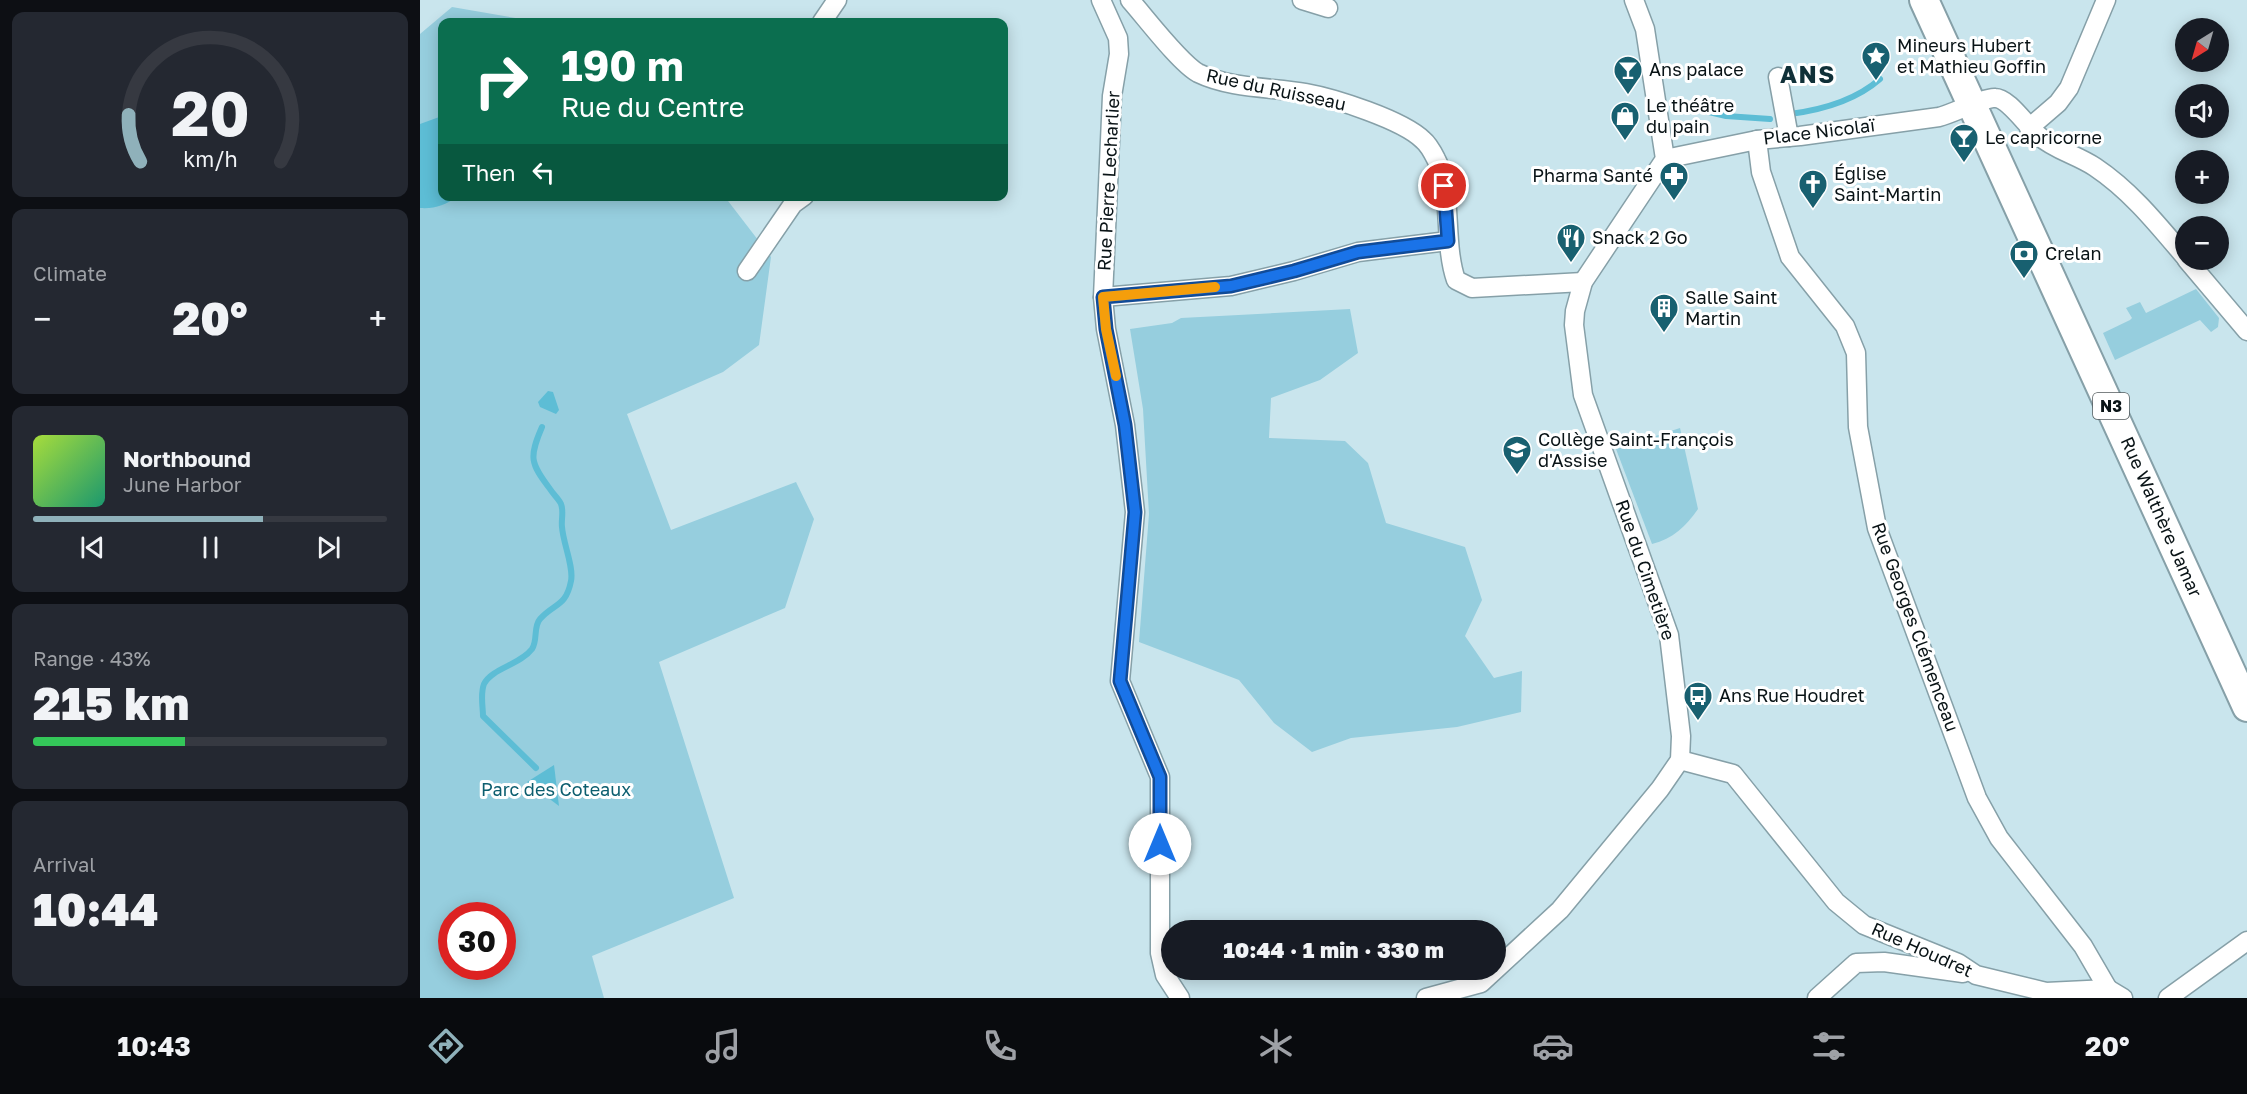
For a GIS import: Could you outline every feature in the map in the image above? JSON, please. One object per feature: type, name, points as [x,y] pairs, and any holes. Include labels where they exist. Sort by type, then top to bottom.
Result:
[{"type":"main road","name":"Rue Walthère Jamar","points":[[1924,0],[2247,707]]},
{"type":"street","points":[[825,18],[837,0]]},
{"type":"street","name":"Rue Pierre Lecharlier","points":[[1101,0],[1118,38],[1119,54],[1112,96],[1103,297],[1106,329],[1125,425],[1135,512],[1120,681],[1160,777],[1160,953],[1165,975],[1180,998]]},
{"type":"street","name":"Rue du Ruisseau","points":[[1130,0],[1185,63],[1198,73],[1243,86],[1306,93],[1342,102],[1398,124],[1424,140],[1440,168],[1444,186],[1451,267],[1456,280],[1472,288],[1583,282]]},
{"type":"street","points":[[1302,0],[1328,8]]},
{"type":"street","points":[[1583,282],[1665,159],[1645,29],[1634,0]]},
{"type":"street","points":[[2106,0],[2069,88],[2058,103],[2029,128],[2052,145],[2085,160],[2119,185],[2152,218],[2175,246]]},
{"type":"street","points":[[1778,77],[1789,137]]},
{"type":"street","name":"Place Nicolaï","points":[[1665,159],[1757,140],[1939,117],[1988,98],[2001,99],[2029,128]]},
{"type":"street","name":"Rue Georges Clémenceau","points":[[1757,140],[1761,172],[1790,256],[1845,326],[1856,353],[1858,427],[1877,528],[1977,798],[1999,838],[2115,993]]},
{"type":"street","points":[[747,271],[792,204],[796,201]]},
{"type":"street","points":[[1103,297],[1231,286],[1294,271],[1358,252],[1448,241]]},
{"type":"street","points":[[2195,270],[2247,331]]},
{"type":"street","name":"Rue du Cimetière","points":[[1583,282],[1575,311],[1574,325],[1583,395],[1670,635],[1681,736],[1680,760]]},
{"type":"street","points":[[1426,998],[1481,983],[1560,910],[1660,789],[1680,760]]},
{"type":"street","name":"Rue Houdret","points":[[1680,760],[1733,774],[1836,902],[1864,925],[1958,963],[1976,975],[2046,992],[2115,993]]},
{"type":"street","points":[[2168,998],[2247,941]]},
{"type":"street","points":[[1817,998],[1856,963],[1884,962],[1976,975]]},
{"type":"green space","name":"Parc des Coteaux","points":[[452,7],[516,18],[439,18]]},
{"type":"green space","name":"Parc des Coteaux","points":[[438,19],[438,201],[728,201],[771,257],[759,345],[723,372],[627,414],[671,530],[796,482],[814,519],[785,608],[659,662],[734,898],[592,956],[604,998],[420,998],[420,34]]},
{"type":"green space","points":[[2196,289],[2219,318],[2218,327],[2211,332],[2200,320],[2115,360],[2103,333],[2132,318],[2126,308],[2140,302],[2146,313]]},
{"type":"green space","points":[[1350,309],[1358,353],[1320,380],[1271,398],[1269,438],[1345,441],[1368,463],[1386,523],[1465,547],[1482,600],[1465,636],[1494,678],[1522,671],[1521,712],[1457,727],[1351,738],[1312,752],[1274,723],[1239,680],[1139,642],[1149,514],[1143,409],[1130,329],[1172,323],[1181,318]]},
{"type":"green space","points":[[1680,428],[1698,509],[1678,531],[1652,544],[1616,449]]},
{"type":"shaded area","points":[[438,117],[438,201],[450,201],[430,208],[420,208],[420,124]]},
{"type":"shaded area","points":[[548,391],[553,392],[559,410],[556,414],[540,407],[538,402]]},
{"type":"shaded area","points":[[554,765],[559,806],[527,782]]},
{"type":"waterway","points":[[1790,114],[1838,103],[1860,93],[1880,79]]},
{"type":"waterway","points":[[1688,107],[1726,116],[1770,119]]},
{"type":"waterway","points":[[536,768],[483,716],[482,696],[484,684],[493,674],[521,659],[532,649],[538,622],[563,600],[571,581],[572,575],[562,527],[562,507],[535,466],[535,446],[542,427]]},
{"type":"slow traffic","points":[[1116,376],[1106,329],[1103,297],[1215,287]]},
{"type":"place","name":"Mineurs Hubert et Mathieu Goffin","points":[[1876,82]]},
{"type":"place","name":"Ans palace","points":[[1628,96]]},
{"type":"place","name":"Le théâtre du pain","points":[[1625,142]]},
{"type":"place","name":"Le capricorne","points":[[1964,164]]},
{"type":"place","name":"Pharma Santé","points":[[1674,202]]},
{"type":"place","name":"Église Saint-Martin","points":[[1813,210]]},
{"type":"place","name":"Snack 2 Go","points":[[1571,264]]},
{"type":"place","name":"Crelan","points":[[2024,280]]},
{"type":"place","name":"Salle Saint Martin","points":[[1664,334]]},
{"type":"place","name":"Collège Saint-François d'Assise","points":[[1517,476]]},
{"type":"place","name":"Ans Rue Houdret","points":[[1698,722]]},
{"type":"district","name":"ANS","points":[[1808,75]]},
{"type":"route","points":[[1160,844],[1160,777],[1120,681],[1135,512],[1125,425],[1106,329],[1103,297],[1231,286],[1294,271],[1358,252],[1448,241],[1444,186]]}]
